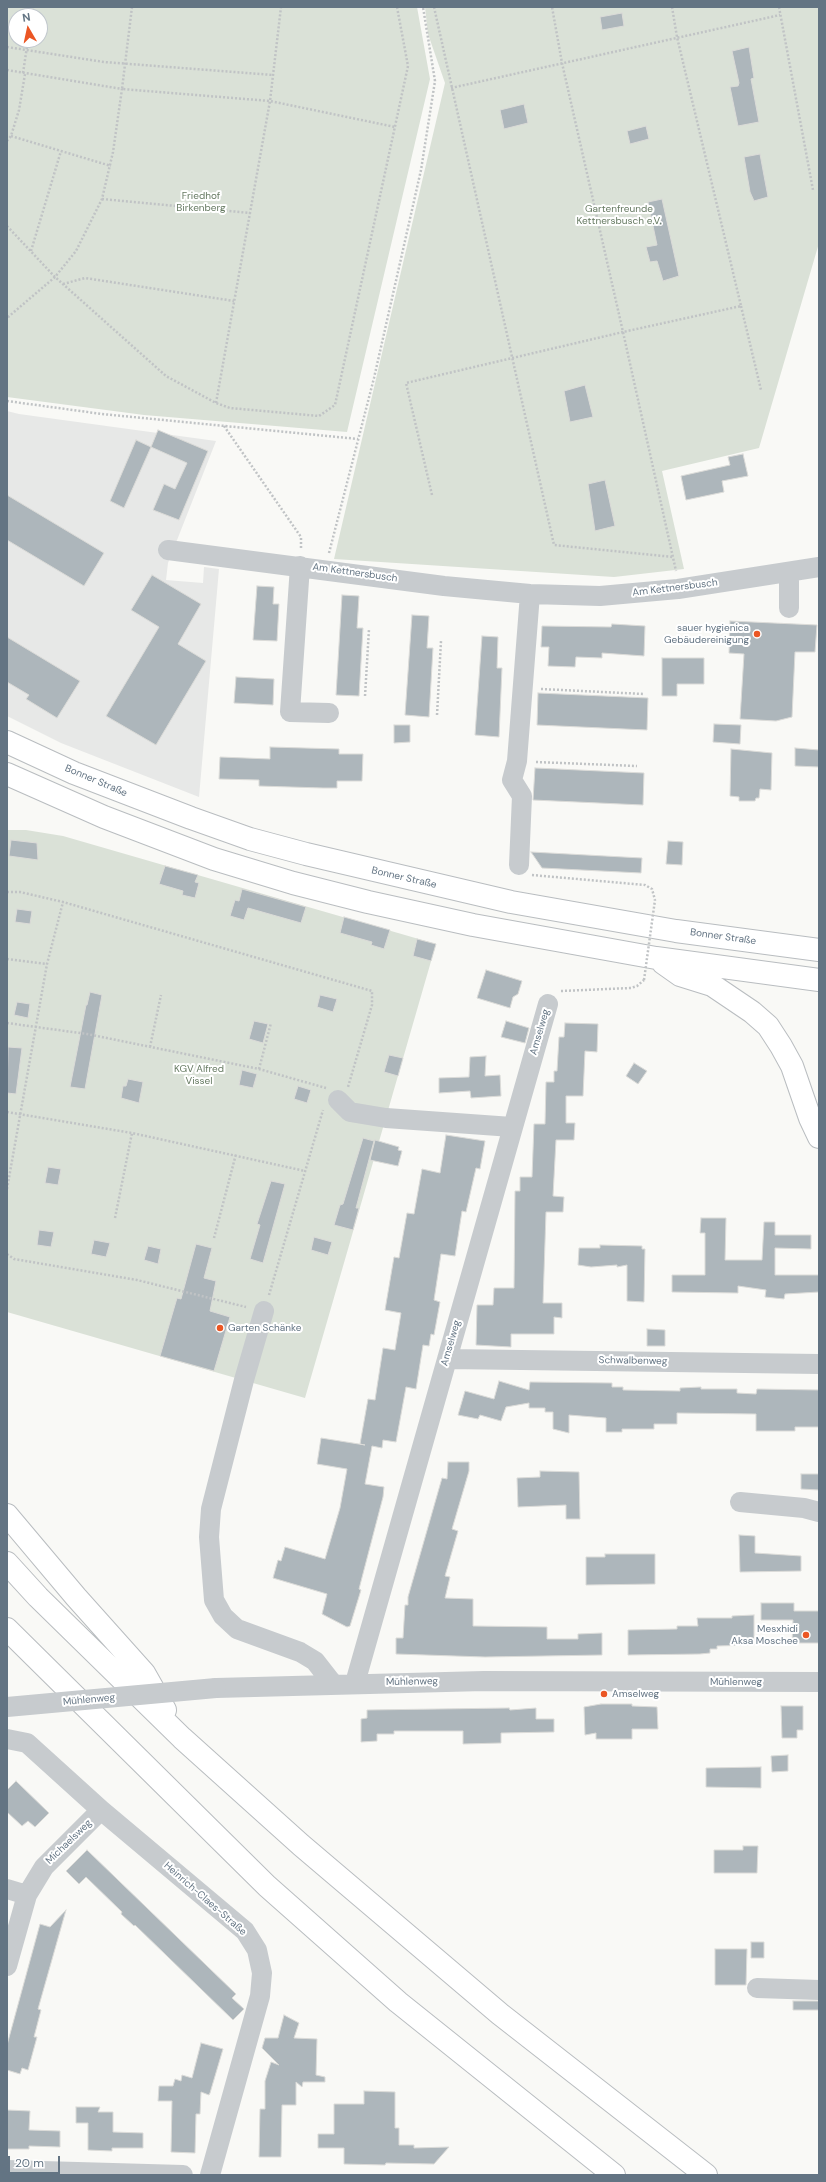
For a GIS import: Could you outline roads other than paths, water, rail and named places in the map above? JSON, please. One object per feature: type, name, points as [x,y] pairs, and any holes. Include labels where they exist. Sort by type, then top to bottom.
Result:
[{"type":"highway","name":"Bonner Straße","points":[[7,742],[81,776],[183,816],[250,839],[306,854],[518,904],[676,931],[819,950]]},
{"type":"highway","points":[[7,774],[111,820],[214,859],[293,883],[368,902],[473,925],[656,958],[819,980]]},
{"type":"highway","points":[[656,958],[680,975],[712,985],[752,1012],[768,1026],[782,1046],[792,1066],[810,1118],[819,1137]]},
{"type":"highway","points":[[7,1515],[76,1597],[144,1673],[182,1738]]},
{"type":"highway","points":[[7,1563],[38,1597],[182,1738],[301,1846],[500,2014],[706,2175]]},
{"type":"highway","points":[[7,1629],[267,1886],[398,2002],[614,2175]]},
{"type":"street","name":"Am Kettnersbusch","points":[[168,550],[325,569],[444,586],[530,594],[600,596],[678,589],[819,567]]},
{"type":"street","name":"Am Kettnersbusch","points":[[300,566],[290,712],[329,713]]},
{"type":"street","points":[[789,572],[789,608]]},
{"type":"street","points":[[519,865],[522,796],[512,780],[517,761],[530,594]]},
{"type":"street","name":"Amselweg","points":[[354,1683],[548,1004]]},
{"type":"street","points":[[338,1100],[350,1112],[386,1118],[512,1127]]},
{"type":"street","points":[[264,1311],[244,1380],[211,1508],[209,1537],[214,1600],[223,1616],[237,1629],[300,1652],[315,1661],[333,1684]]},
{"type":"street","name":"Schwalbenweg","points":[[447,1359],[819,1364]]},
{"type":"street","points":[[740,1502],[804,1508],[819,1512]]},
{"type":"street","name":"Mühlenweg","points":[[7,1707],[216,1688],[354,1683],[484,1681],[819,1682]]},
{"type":"street","name":"Heinrich-Claes-Straße","points":[[7,1739],[28,1743],[101,1810],[245,1931],[257,1950],[262,1973],[260,1996],[210,2175]]},
{"type":"street","name":"Michaelsweg","points":[[7,1966],[27,1894],[44,1867],[101,1810]]},
{"type":"street","points":[[7,1889],[27,1894]]},
{"type":"street","points":[[757,1988],[819,1990]]},
{"type":"street","points":[[7,2170],[183,2175]]},
{"type":"place","name":"sauer hygienica Gebäudereinigung","points":[[757,634]]},
{"type":"place","name":"Garten Schänke","points":[[220,1328]]},
{"type":"place","name":"Mesxhidi Aksa Moschee","points":[[806,1635]]},
{"type":"place","name":"Amselweg","points":[[604,1694]]},
{"type":"park label","name":"Friedhof Birkenberg","points":[[201,202]]},
{"type":"park label","name":"Gartenfreunde Kettnersbusch e.V.","points":[[619,214]]},
{"type":"park label","name":"KGV Alfred Vissel","points":[[199,1074]]}]
